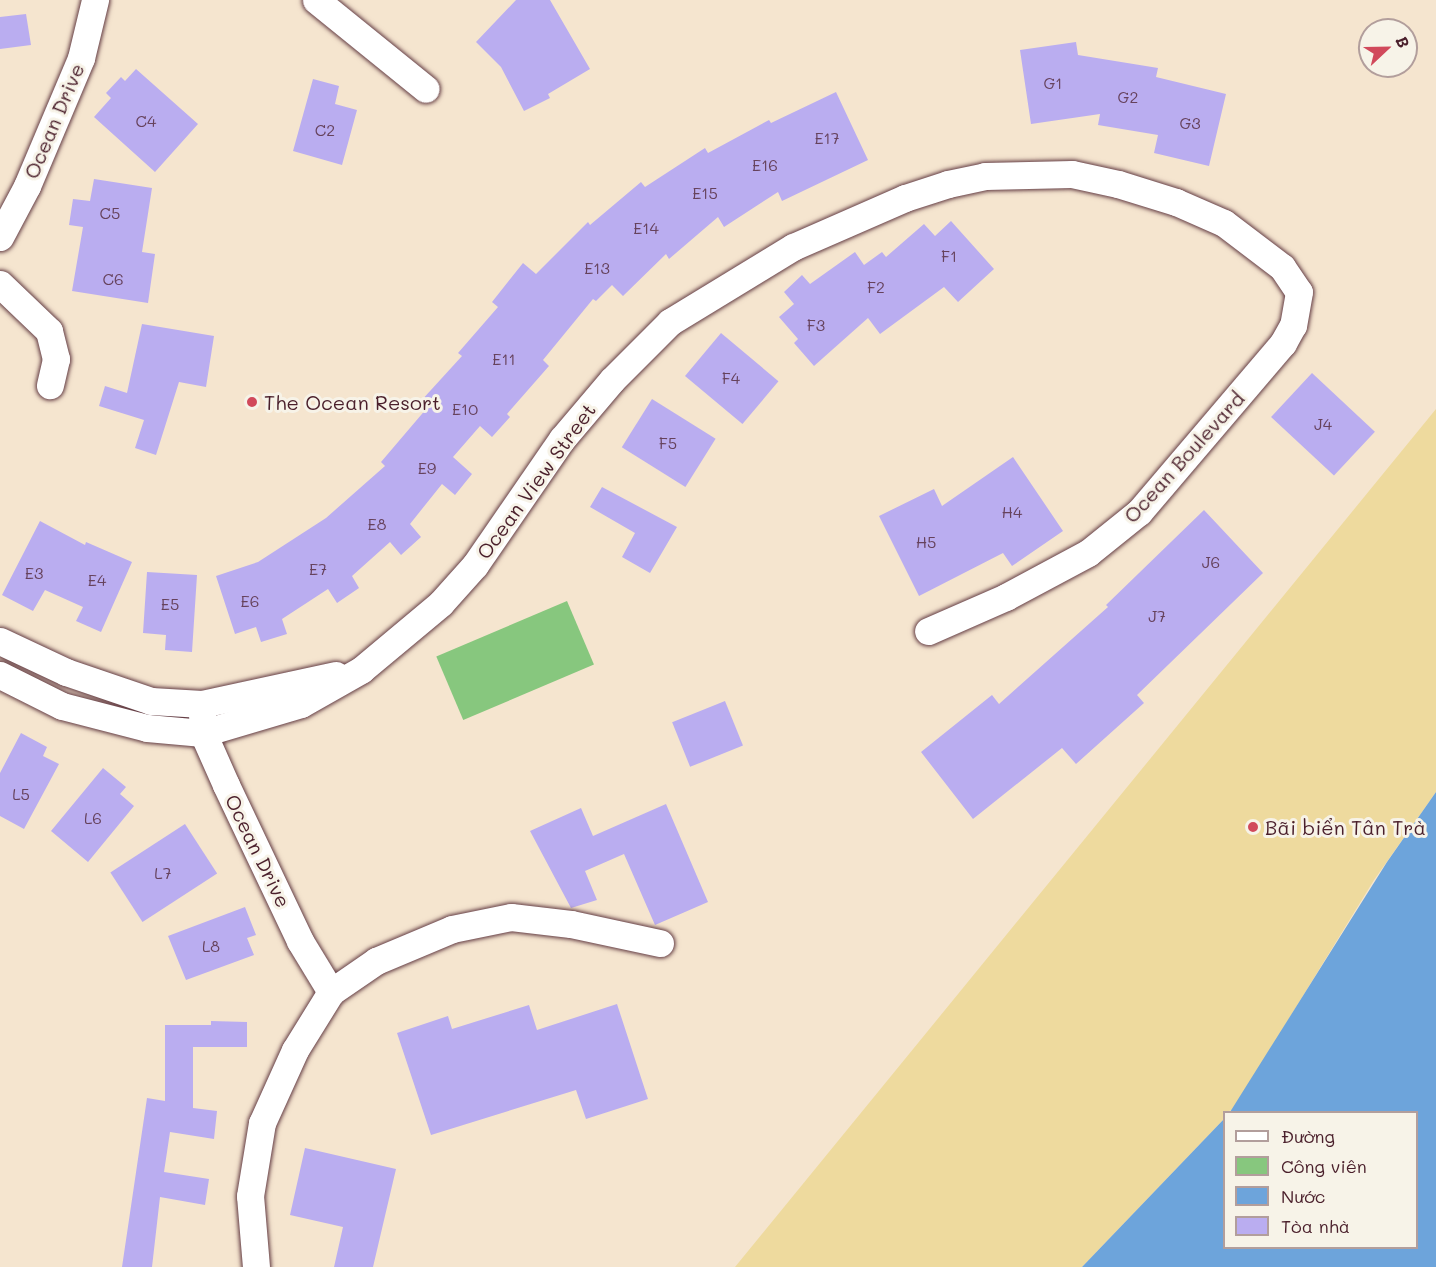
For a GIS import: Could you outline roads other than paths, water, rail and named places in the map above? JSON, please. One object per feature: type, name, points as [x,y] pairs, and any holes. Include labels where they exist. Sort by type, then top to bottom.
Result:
[{"type":"street","name":"Ocean Drive","points":[[0,237],[74,77],[95,0]]},
{"type":"street","points":[[315,0],[426,89]]},
{"type":"street","name":"Ocean View Street","points":[[0,675],[62,706],[104,719],[147,728],[202,733],[301,704],[361,670],[441,603],[475,565],[562,439],[612,380],[670,322],[793,247],[894,202],[985,176],[1072,174],[1176,202],[1224,223],[1282,267],[1299,292]]},
{"type":"street","points":[[0,284],[49,331],[56,359],[50,385]]},
{"type":"street","name":"Ocean Boulevard","points":[[928,631],[1006,597],[1088,553],[1139,512],[1283,343],[1293,326],[1299,292]]},
{"type":"street","name":"Ocean View Street","points":[[0,641],[126,695],[202,704],[361,670]]},
{"type":"street","name":"Ocean Drive","points":[[202,704],[202,733],[300,941],[331,992]]},
{"type":"street","points":[[255,1267],[250,1196],[262,1123],[295,1050],[331,992],[376,961],[452,929],[512,917],[571,924],[660,943]]},
{"type":"water","points":[[1436,792],[1436,1267],[1082,1267],[1223,1120],[1223,1249],[1418,1249],[1418,1111],[1231,1111],[1387,862]]},
{"type":"place","name":"The Ocean Resort","points":[[252,402]]},
{"type":"place","name":"Bãi biển Tân Trà","points":[[1253,827]]}]
